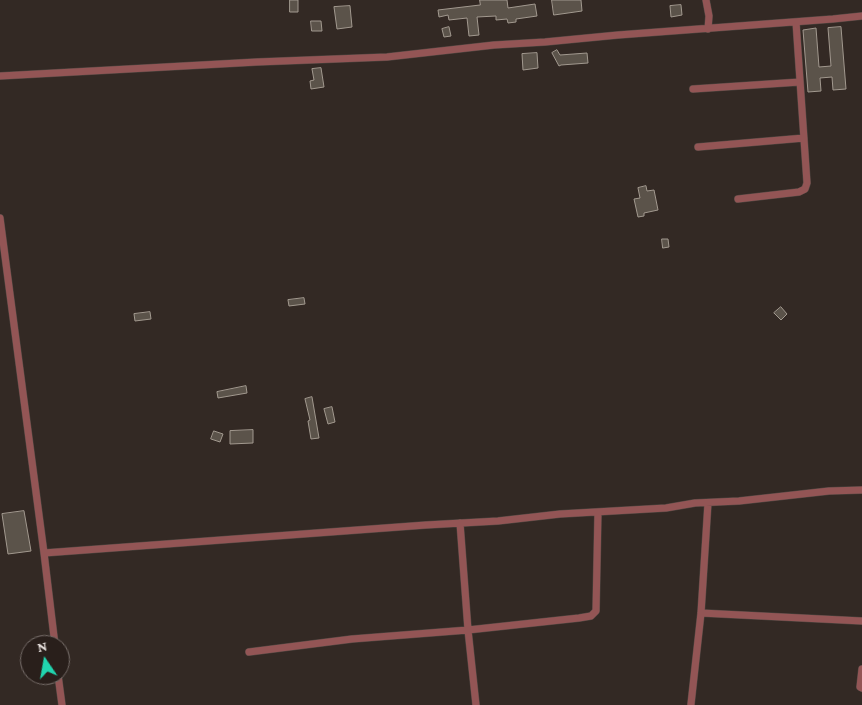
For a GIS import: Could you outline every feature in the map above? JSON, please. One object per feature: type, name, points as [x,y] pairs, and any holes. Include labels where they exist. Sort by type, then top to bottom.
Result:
[{"type":"street","points":[[706,0],[709,16],[708,29]]},
{"type":"street","points":[[0,76],[387,57],[494,45],[862,16]]},
{"type":"street","points":[[738,199],[799,192],[805,189],[807,183],[796,22]]},
{"type":"street","points":[[693,89],[800,82]]},
{"type":"street","points":[[698,147],[804,138]]},
{"type":"street","points":[[0,218],[54,635]]},
{"type":"street","points":[[44,553],[498,521],[560,514],[666,508],[829,491],[862,490]]},
{"type":"street","points":[[691,704],[708,503]]},
{"type":"street","points":[[249,652],[352,639],[468,630],[590,616],[596,611],[598,512]]},
{"type":"street","points":[[460,523],[476,705]]},
{"type":"street","points":[[700,613],[862,621]]},
{"type":"street","points":[[862,669],[860,687],[862,688]]},
{"type":"street","points":[[59,685],[62,705]]},
{"type":"building","points":[[290,0],[298,0],[298,12],[290,12]]},
{"type":"building","points":[[480,0],[507,0],[508,8],[535,4],[537,16],[516,19],[516,22],[508,23],[507,19],[496,20],[496,16],[477,17],[479,35],[469,36],[467,18],[449,20],[448,15],[439,17],[438,10],[480,5]]},
{"type":"building","points":[[552,0],[581,0],[582,11],[554,15]]},
{"type":"building","points":[[681,5],[682,15],[671,17],[670,6]]},
{"type":"building","points":[[350,6],[352,27],[337,29],[334,7]]},
{"type":"building","points":[[311,21],[321,21],[322,31],[312,31]]},
{"type":"building","points":[[449,27],[451,36],[444,37],[442,29]]},
{"type":"building","points":[[841,27],[846,89],[833,90],[832,77],[820,78],[821,91],[808,92],[803,30],[816,28],[819,67],[831,66],[828,28]]},
{"type":"building","points":[[557,50],[560,55],[587,53],[588,63],[559,66],[552,53]]},
{"type":"building","points":[[537,53],[538,68],[523,70],[522,54]]},
{"type":"building","points":[[321,68],[324,87],[311,89],[310,81],[314,80],[312,69]]},
{"type":"building","points":[[646,186],[647,191],[654,190],[658,210],[644,213],[644,216],[638,217],[634,199],[640,198],[638,188]]},
{"type":"building","points":[[662,239],[668,239],[669,247],[663,248]]},
{"type":"building","points":[[304,298],[305,304],[289,306],[288,300]]},
{"type":"building","points":[[781,307],[787,314],[781,320],[774,313]]},
{"type":"building","points":[[150,312],[151,319],[135,321],[134,314]]},
{"type":"building","points":[[246,386],[247,393],[218,398],[217,392]]},
{"type":"building","points":[[312,397],[319,438],[311,439],[308,421],[310,420],[305,399]]},
{"type":"building","points":[[332,407],[335,422],[328,424],[324,409]]},
{"type":"building","points":[[253,430],[253,443],[230,444],[230,431]]},
{"type":"building","points":[[214,431],[223,434],[220,442],[211,439]]},
{"type":"building","points":[[24,511],[31,551],[8,554],[2,514]]}]
